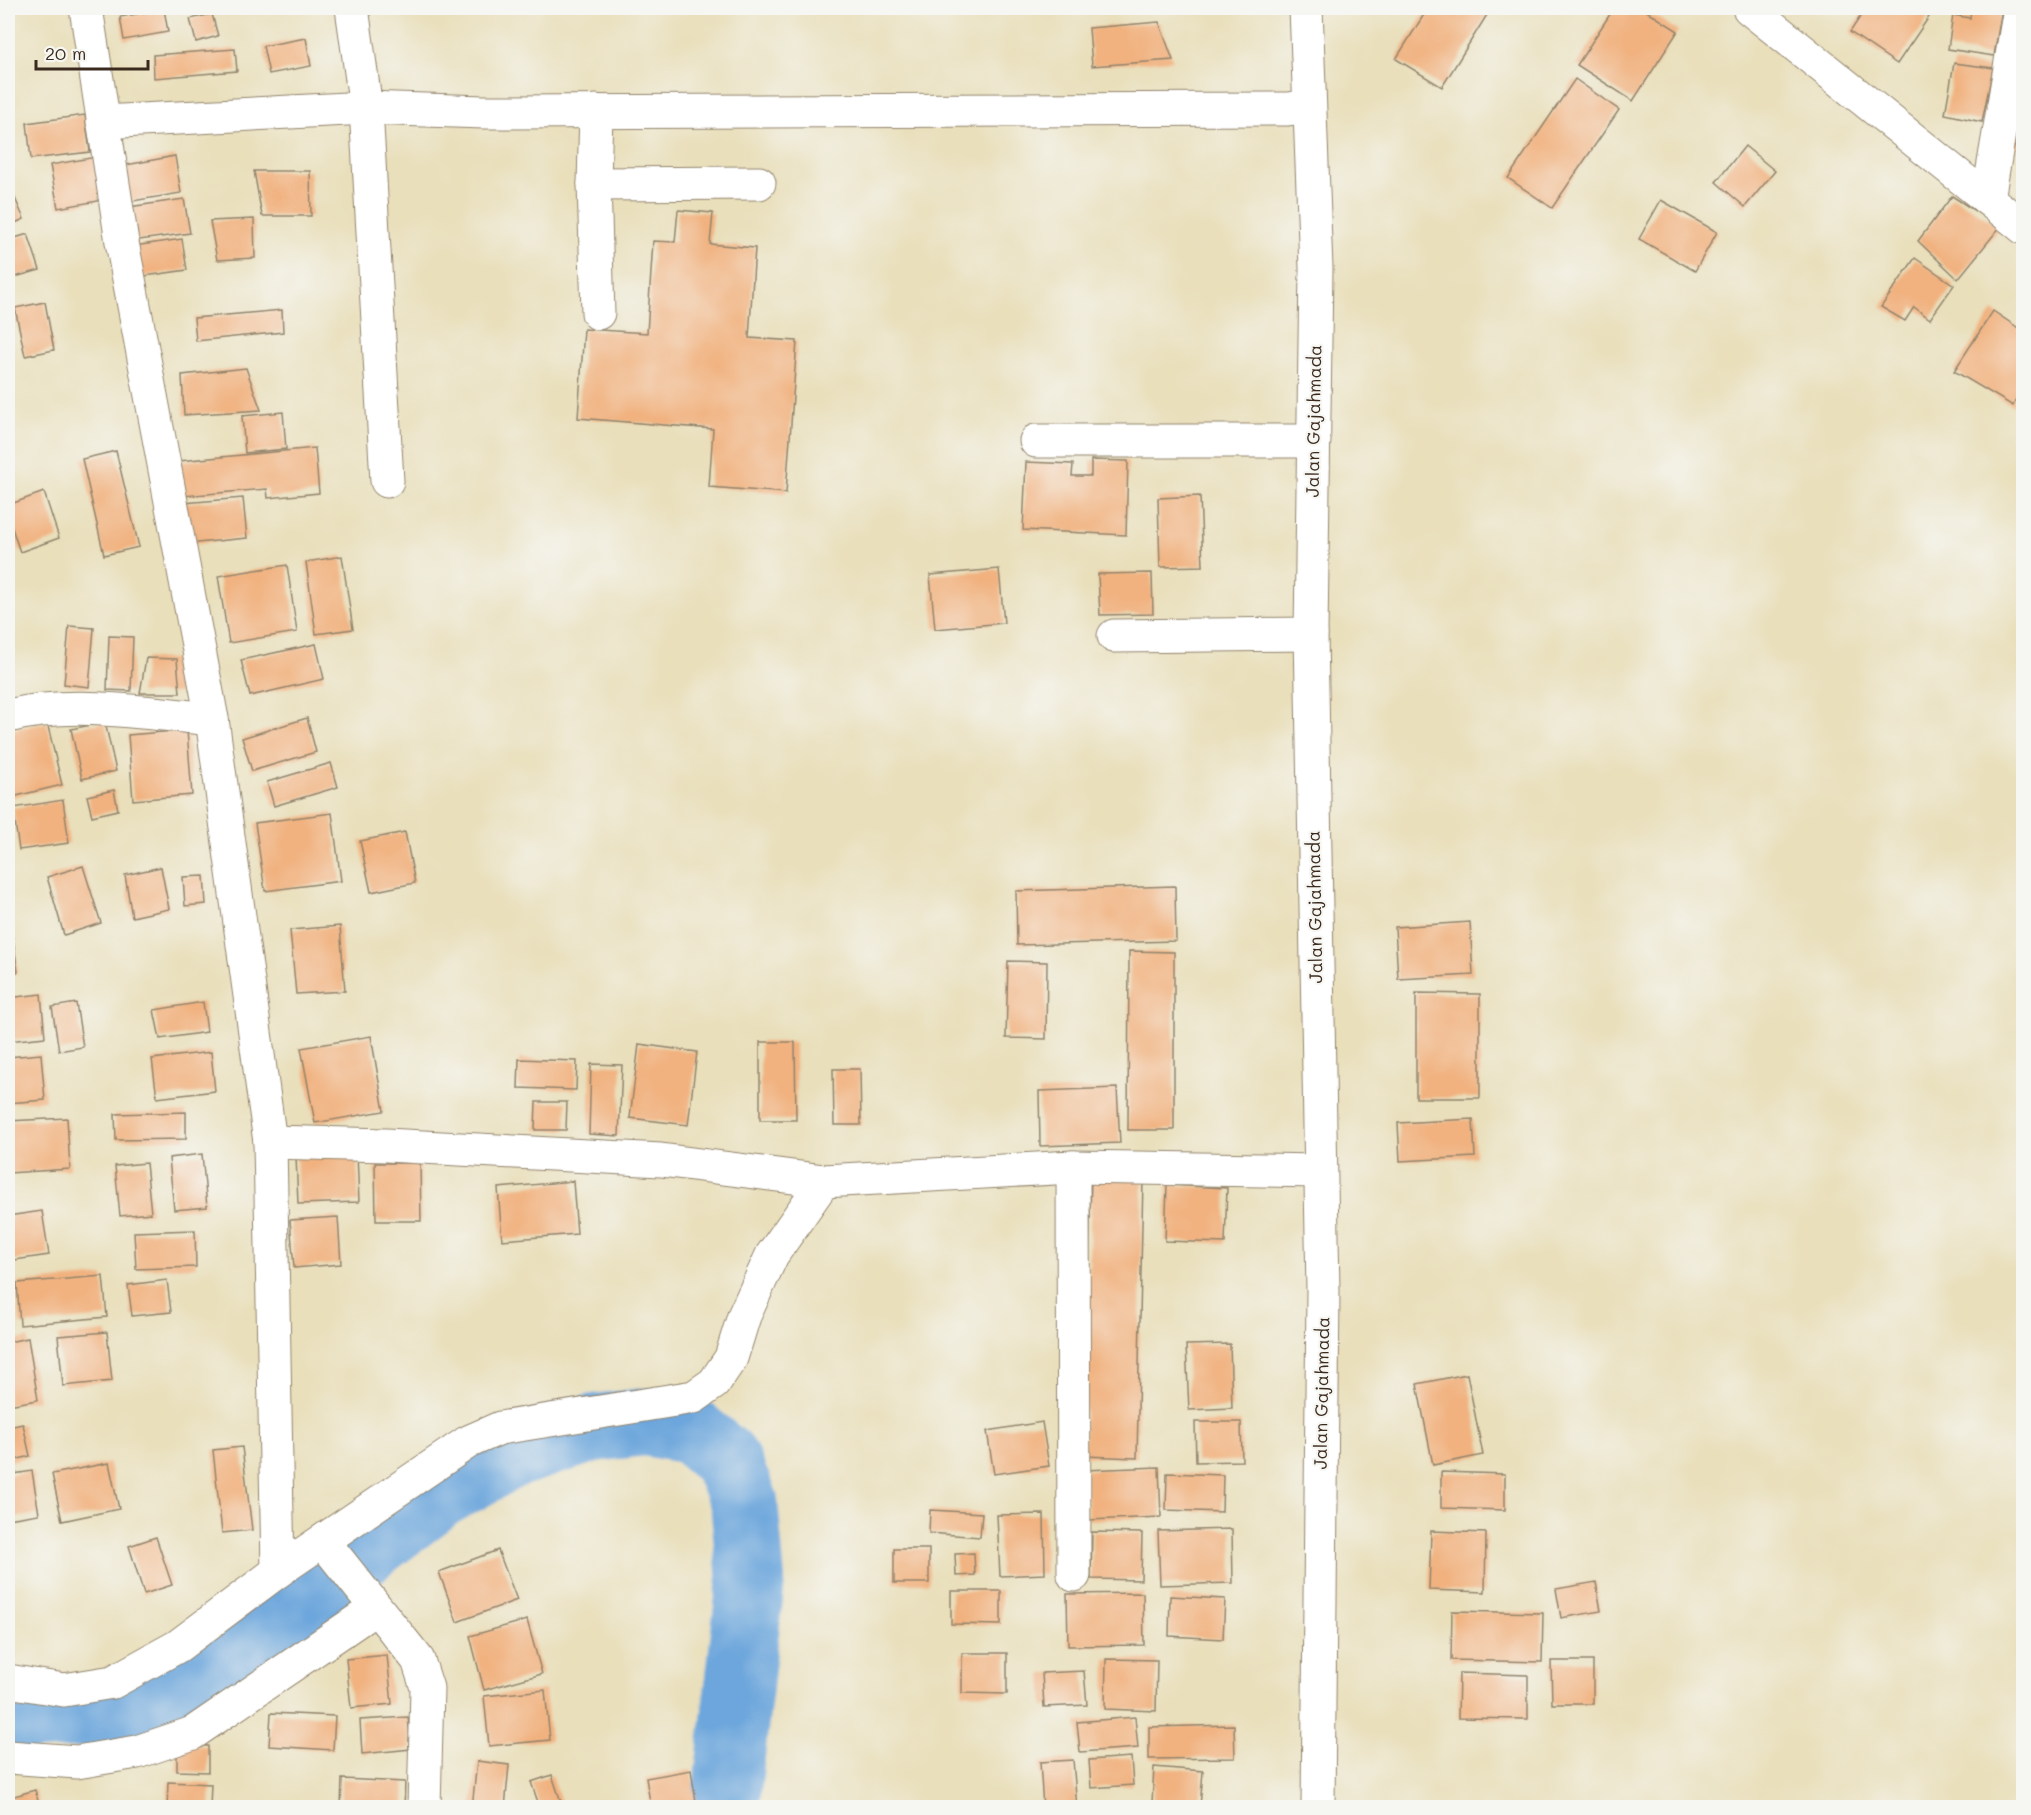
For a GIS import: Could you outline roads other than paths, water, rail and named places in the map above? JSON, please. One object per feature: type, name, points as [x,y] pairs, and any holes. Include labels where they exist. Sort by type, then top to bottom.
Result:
[{"type":"street","points":[[86,8],[102,123],[124,253],[212,719],[270,1142],[278,1571]]},
{"type":"street","points":[[352,8],[366,108],[387,481]]},
{"type":"street","name":"Jalan Gajahmada","points":[[1306,8],[1316,268],[1311,634],[1319,1171],[1323,1291],[1317,1808]]},
{"type":"street","points":[[1749,8],[2024,228]]},
{"type":"street","points":[[1988,199],[2020,8]]},
{"type":"street","points":[[102,123],[366,108],[484,112],[1276,109],[1309,106]]},
{"type":"street","points":[[596,111],[594,184],[598,313]]},
{"type":"street","points":[[594,184],[759,183]]},
{"type":"street","points":[[1036,441],[1314,441]]},
{"type":"street","points":[[1114,636],[1311,634]]},
{"type":"street","points":[[8,716],[36,709],[67,709],[212,719]]},
{"type":"street","points":[[270,1142],[386,1144],[662,1160],[824,1180],[1073,1167],[1319,1171]]},
{"type":"street","points":[[1073,1167],[1074,1575]]},
{"type":"street","points":[[8,1682],[64,1690],[113,1682],[178,1646],[278,1571],[326,1547],[468,1442],[500,1428],[694,1397],[714,1383],[731,1358],[744,1316],[772,1255],[824,1180]]},
{"type":"street","points":[[326,1547],[418,1660],[427,1688],[424,1808]]},
{"type":"street","points":[[8,1757],[76,1762],[137,1752],[193,1733],[371,1602]]},
{"type":"waterway","points":[[8,1718],[117,1711],[205,1673],[440,1494],[510,1455],[594,1428],[645,1422],[690,1430],[725,1459],[744,1501],[751,1580],[725,1808]]}]
